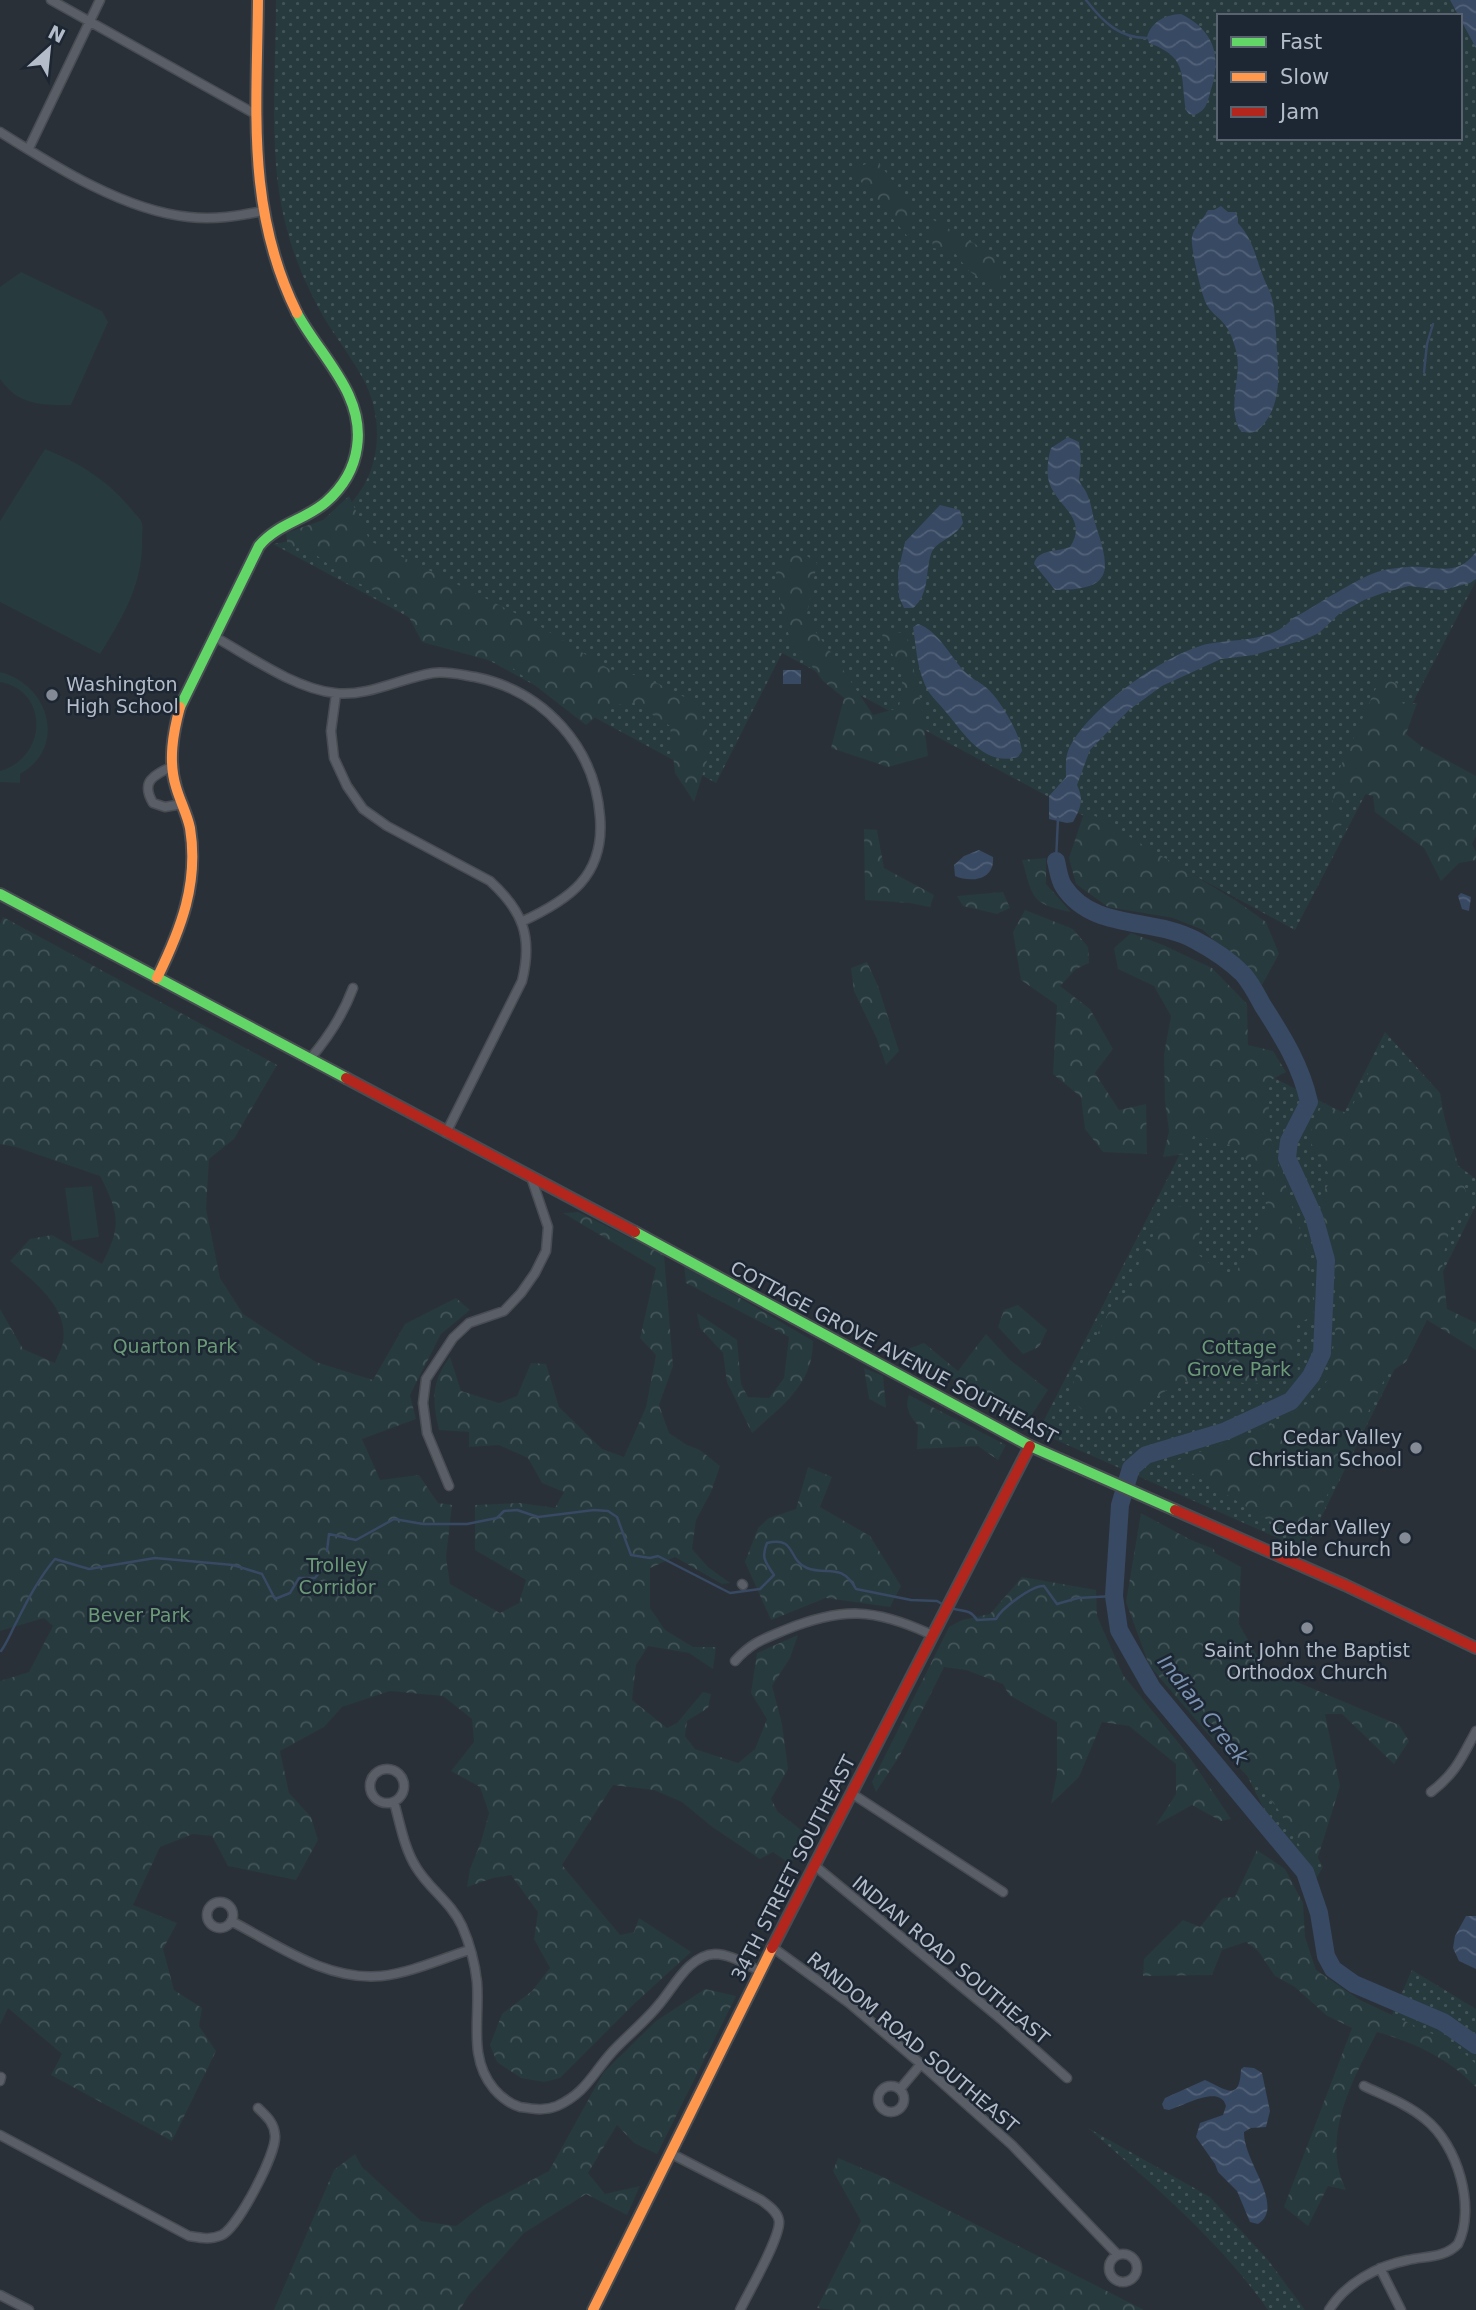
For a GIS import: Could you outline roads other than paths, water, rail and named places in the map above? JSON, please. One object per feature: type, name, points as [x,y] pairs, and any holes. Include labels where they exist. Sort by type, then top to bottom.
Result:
[{"type":"street","points":[[51,0],[257,115]]},
{"type":"street","points":[[29,148],[100,0]]},
{"type":"street","points":[[158,978],[183,927],[192,895],[190,826],[175,785],[173,766],[174,729],[180,708],[259,546],[268,533],[314,511],[332,496],[347,476],[356,455],[359,434],[354,404],[302,321],[270,248],[258,161],[258,0]]},
{"type":"street","points":[[0,132],[122,201],[186,217],[227,218],[263,211]]},
{"type":"street","points":[[215,637],[292,679],[336,694],[378,688],[407,678],[436,673],[473,677],[493,681],[517,691],[557,720],[574,739],[586,759],[598,798],[600,839],[596,859],[585,880],[571,895],[521,922]]},
{"type":"street","points":[[336,694],[331,731],[334,758],[347,786],[363,809],[387,826],[490,881],[516,910],[527,940],[522,981],[446,1133]]},
{"type":"street","points":[[173,766],[156,774],[148,783],[147,793],[153,803],[165,807],[182,804]]},
{"type":"street","name":"COTTAGE GROVE AVENUE SOUTHEAST","points":[[0,894],[1030,1446],[1345,1585],[1476,1648]]},
{"type":"street","points":[[309,1060],[331,1031],[354,988]]},
{"type":"street","points":[[449,1486],[427,1433],[423,1403],[426,1379],[453,1338],[469,1323],[504,1311],[535,1273],[546,1251],[548,1227],[531,1177]]},
{"type":"street","name":"34TH STREET SOUTHEAST","points":[[593,2310],[930,1634],[1030,1446]]},
{"type":"street","points":[[735,1661],[748,1646],[762,1639],[835,1613],[898,1619],[930,1634]]},
{"type":"street","points":[[1431,1792],[1454,1771],[1476,1731]]},
{"type":"street","points":[[381,1770],[392,1770],[401,1777],[404,1788],[399,1799],[394,1802],[378,1801],[371,1793],[370,1782],[381,1770]]},
{"type":"street","points":[[851,1793],[1003,1892]]},
{"type":"street","points":[[394,1802],[416,1869],[451,1907],[462,1927],[477,1983],[477,2051],[480,2066],[499,2095],[516,2106],[551,2109],[584,2089],[595,2071],[660,2003],[686,1969],[700,1959],[715,1954],[760,1971]]},
{"type":"street","name":"INDIAN ROAD SOUTHEAST","points":[[814,1865],[1002,2020],[1067,2078]]},
{"type":"street","points":[[231,1921],[326,1969],[346,1974],[382,1976],[469,1950]]},
{"type":"street","name":"RANDOM ROAD SOUTHEAST","points":[[772,1947],[849,2003],[1012,2145],[1118,2255]]},
{"type":"street","points":[[900,2088],[921,2064]]},
{"type":"street","points":[[1329,2310],[1348,2288],[1380,2268],[1442,2254],[1458,2245],[1474,2216],[1474,2195],[1458,2157],[1443,2136],[1426,2119],[1407,2106],[1364,2086]]},
{"type":"street","points":[[0,2136],[190,2236],[208,2239],[224,2234],[236,2222],[271,2155],[276,2137],[272,2122],[258,2108]]},
{"type":"street","points":[[670,2153],[761,2200],[772,2208],[779,2221],[776,2236],[740,2310]]},
{"type":"street","points":[[1380,2268],[1401,2310]]},
{"type":"street","points":[[0,2295],[29,2310]]},
{"type":"water","points":[[1450,0],[1476,0],[1476,48],[1462,22],[1462,14],[1458,14]]},
{"type":"water","points":[[1181,14],[1193,21],[1209,38],[1215,58],[1214,81],[1208,100],[1204,109],[1195,115],[1186,110],[1182,77],[1177,62],[1171,55],[1149,43],[1147,37],[1152,27],[1160,20]]},
{"type":"water","points":[[1221,206],[1228,212],[1235,212],[1238,223],[1250,242],[1274,309],[1277,393],[1270,415],[1261,428],[1253,432],[1240,430],[1236,421],[1236,351],[1227,328],[1205,300],[1193,250],[1192,237],[1197,226],[1208,210]]},
{"type":"water","points":[[1068,437],[1079,442],[1079,480],[1090,502],[1105,567],[1097,582],[1087,587],[1055,590],[1034,564],[1043,553],[1070,547],[1075,537],[1074,520],[1053,490],[1048,473],[1051,448]]},
{"type":"water","points":[[940,505],[960,510],[963,523],[955,533],[933,549],[922,596],[913,608],[904,608],[899,597],[898,572],[905,542]]},
{"type":"water","points":[[1476,552],[1476,579],[1470,583],[1443,590],[1409,586],[1383,593],[1339,614],[1319,633],[1306,639],[1254,655],[1221,659],[1162,686],[1129,710],[1090,750],[1077,785],[1081,804],[1073,822],[1049,819],[1049,796],[1066,777],[1067,754],[1077,735],[1108,702],[1149,671],[1207,644],[1275,632],[1293,618],[1374,573],[1408,567],[1458,567]]},
{"type":"water","points":[[918,624],[937,637],[963,670],[994,696],[1010,719],[1021,744],[1022,751],[1018,757],[1006,759],[985,753],[967,738],[929,692],[922,678],[917,656],[913,627]]},
{"type":"water","points":[[783,670],[801,670],[801,684],[783,684]]},
{"type":"water","points":[[979,850],[993,857],[990,871],[975,879],[955,876],[954,865],[964,856]]},
{"type":"water","points":[[1461,893],[1471,897],[1469,911],[1462,909],[1458,896]]},
{"type":"water","points":[[1466,1916],[1476,1916],[1476,1969],[1459,1961],[1453,1948],[1455,1936]]},
{"type":"water","points":[[1254,2068],[1262,2073],[1270,2111],[1266,2127],[1251,2128],[1244,2132],[1245,2144],[1266,2195],[1265,2216],[1258,2224],[1250,2222],[1237,2191],[1218,2172],[1196,2137],[1200,2123],[1223,2115],[1226,2106],[1222,2100],[1217,2097],[1201,2098],[1169,2110],[1164,2109],[1162,2104],[1165,2098],[1205,2080],[1224,2089],[1234,2090],[1238,2087],[1241,2069]]},
{"type":"waterway","points":[[1086,0],[1113,28],[1129,36],[1149,38]]},
{"type":"waterway","points":[[1424,372],[1427,344],[1433,324]]},
{"type":"waterway","name":"Indian Creek","points":[[1056,861],[1058,818]]},
{"type":"waterway","name":"Indian Creek","points":[[1056,861],[1064,887],[1076,901],[1091,911],[1179,933],[1195,940],[1226,959],[1249,981],[1278,1029],[1306,1089],[1309,1102],[1289,1141],[1287,1158],[1314,1217],[1326,1260],[1322,1353],[1311,1376],[1291,1401],[1226,1431],[1146,1455],[1131,1468],[1120,1505],[1114,1596],[1119,1630],[1152,1688],[1305,1872],[1319,1913],[1326,1956],[1333,1969],[1354,1984],[1443,2022],[1476,2045]]},
{"type":"waterway","points":[[327,1551],[329,1534],[356,1540],[394,1519],[423,1524],[467,1524],[497,1518],[504,1511],[517,1510],[538,1517],[594,1510],[608,1511],[617,1517],[631,1555],[650,1558],[658,1556],[730,1593],[760,1589],[774,1575],[766,1563],[764,1552],[767,1543],[777,1542],[788,1546],[797,1560],[807,1568],[845,1575],[856,1589],[942,1604]]},
{"type":"waterway","points":[[1,1651],[34,1589],[55,1559],[89,1569],[155,1558],[233,1565],[262,1574],[275,1599],[290,1593],[299,1578],[315,1578],[326,1564]]},
{"type":"waterway","points":[[948,1607],[968,1612],[977,1620],[996,1619],[1017,1598],[1032,1589],[1044,1586],[1057,1604],[1078,1598],[1114,1596]]},
{"type":"place","name":"Washington High School","points":[[52,695]]},
{"type":"place","name":"Cedar Valley Christian School","points":[[1416,1448]]},
{"type":"place","name":"Cedar Valley Bible Church","points":[[1405,1538]]},
{"type":"place","name":"Saint John the Baptist Orthodox Church","points":[[1307,1628]]},
{"type":"park label","name":"Quarton Park","points":[[175,1346]]},
{"type":"park label","name":"Cottage Grove Park","points":[[1239,1358]]},
{"type":"park label","name":"Trolley Corridor","points":[[337,1576]]},
{"type":"park label","name":"Bever Park","points":[[139,1615]]}]
